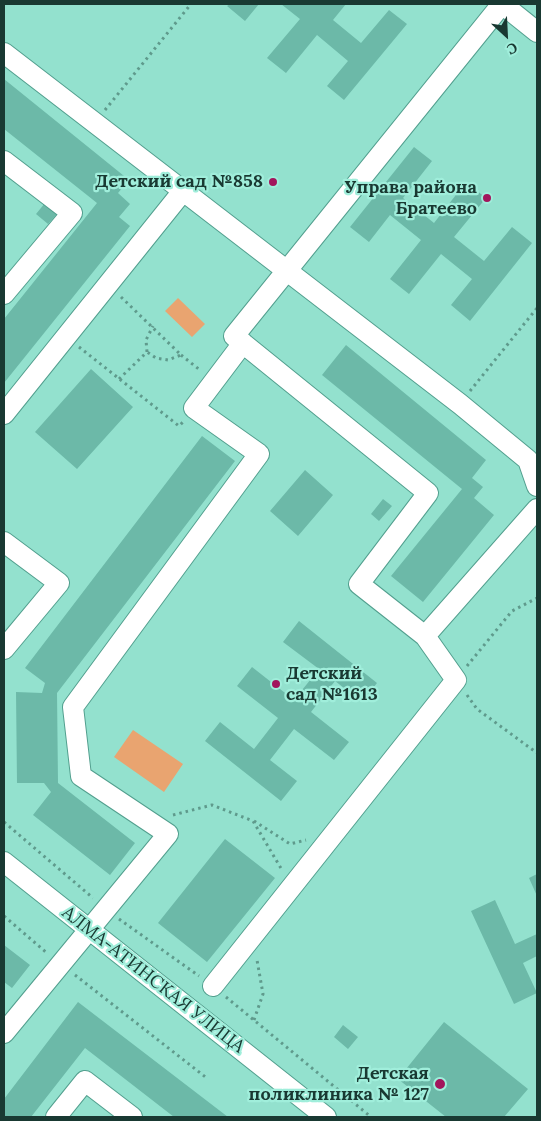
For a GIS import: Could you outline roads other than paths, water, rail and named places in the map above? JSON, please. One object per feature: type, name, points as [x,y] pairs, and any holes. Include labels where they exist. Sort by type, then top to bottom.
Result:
[{"type":"street","points":[[213,986],[456,680],[425,636],[359,584],[428,493],[234,336],[502,4],[537,32]]},
{"type":"street","points":[[4,53],[460,404],[528,460],[537,486]]},
{"type":"street","points":[[4,161],[72,213],[4,294]]},
{"type":"street","points":[[4,414],[183,191]]},
{"type":"street","points":[[4,1032],[168,834],[81,776],[73,707],[259,454],[194,408],[243,343]]},
{"type":"street","points":[[425,636],[537,509]]},
{"type":"street","points":[[4,542],[60,583],[4,649]]},
{"type":"street","name":"АЛМА-АТИНСКАЯ УЛИЦА","points":[[4,862],[326,1117]]},
{"type":"street","points":[[56,1117],[85,1081],[132,1117]]},
{"type":"place","name":"Детский сад №858","points":[[273,182]]},
{"type":"place","name":"Управа района Братеево","points":[[487,198]]},
{"type":"place","name":"Детский сад №1613","points":[[276,684]]},
{"type":"place","name":"Детская поликлиника № 127","points":[[440,1084]]}]
